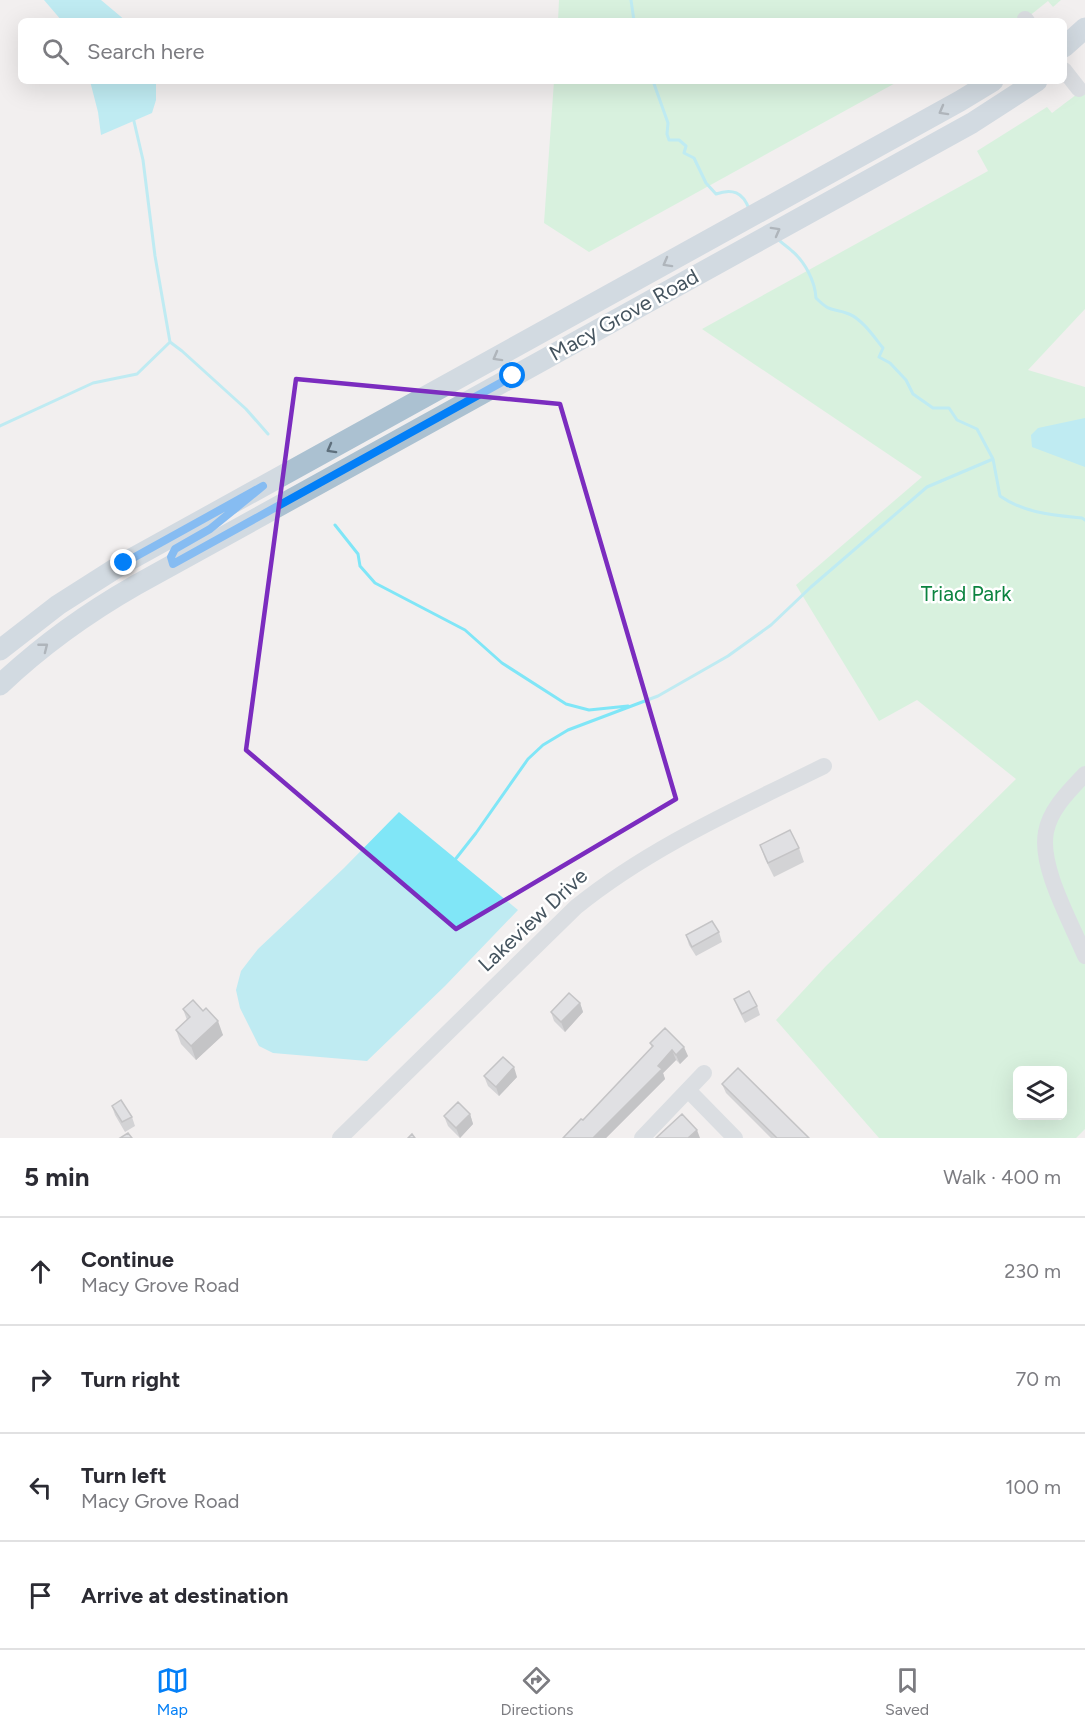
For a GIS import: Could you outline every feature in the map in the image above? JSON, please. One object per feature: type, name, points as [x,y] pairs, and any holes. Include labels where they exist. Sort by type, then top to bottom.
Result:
[{"type":"main road","points":[[1067,27],[1085,12]]},
{"type":"main road","points":[[1067,44],[1085,28]]},
{"type":"main road","points":[[1067,59],[1085,44]]},
{"type":"main road","name":"Macy Grove Road","points":[[0,650],[51,610],[101,576],[988,84]]},
{"type":"main road","points":[[887,169],[1011,84]]},
{"type":"main road","name":"Macy Grove Road","points":[[0,685],[33,655],[114,597],[987,114],[1032,84]]},
{"type":"main road","points":[[173,564],[171,557],[175,549],[210,529],[263,486]]},
{"type":"street","points":[[1067,74],[1079,89]]},
{"type":"street","name":"Lakeview Drive","points":[[340,1138],[576,906],[610,879],[712,822],[824,766]]},
{"type":"street","points":[[1085,774],[1053,812],[1046,831],[1044,855],[1085,956]]},
{"type":"street","points":[[642,1138],[704,1073]]},
{"type":"street","points":[[688,1090],[735,1138]]},
{"type":"highlighted area","points":[[296,379],[560,404],[676,799],[456,929],[246,750]]},
{"type":"green space","points":[[559,0],[1061,0],[1053,7],[1048,1],[1027,18],[558,18]]},
{"type":"green space","points":[[554,84],[894,84],[589,252],[544,223]]},
{"type":"green space","name":"Triad Park","points":[[1085,88],[1085,309],[1028,370],[1085,387],[1085,1129],[1076,1138],[879,1138],[776,1020],[826,966],[1016,779],[917,700],[879,721],[796,585],[922,477],[702,329],[988,171],[977,151],[1047,107],[1052,113]]},
{"type":"water","points":[[44,0],[101,0],[122,18],[59,18]]},
{"type":"water","points":[[91,84],[156,84],[156,100],[152,113],[101,135]]},
{"type":"water","points":[[1085,418],[1085,467],[1032,447],[1031,435],[1038,428]]},
{"type":"water","points":[[399,812],[518,910],[445,986],[367,1061],[273,1053],[259,1046],[240,1008],[236,990],[241,971],[258,949],[344,868]]},
{"type":"building","points":[[790,830],[799,848],[768,863],[760,845]]},
{"type":"building","points":[[712,921],[719,932],[692,947],[686,935]]},
{"type":"building","points":[[749,991],[757,1006],[742,1014],[734,999]]},
{"type":"building","points":[[569,993],[580,1003],[561,1022],[551,1012]]},
{"type":"building","points":[[193,1000],[203,1011],[206,1008],[218,1021],[191,1046],[176,1030],[190,1017],[183,1009]]},
{"type":"building","points":[[665,1028],[684,1047],[676,1055],[672,1050],[658,1066],[662,1069],[593,1138],[563,1138],[653,1046],[650,1043]]},
{"type":"building","points":[[503,1057],[514,1067],[496,1087],[484,1076]]},
{"type":"building","points":[[738,1068],[809,1138],[777,1138],[722,1084]]},
{"type":"building","points":[[121,1100],[132,1117],[122,1122],[112,1106]]},
{"type":"building","points":[[458,1102],[470,1114],[456,1128],[444,1116]]},
{"type":"building","points":[[682,1114],[697,1130],[688,1138],[656,1138]]},
{"type":"building","points":[[128,1133],[132,1138],[120,1138]]},
{"type":"waterway","points":[[631,0],[634,18]]},
{"type":"waterway","points":[[654,84],[668,123],[669,140],[679,140],[686,146],[684,153],[694,158],[706,183],[716,194],[727,191],[736,193],[744,199],[749,209]]},
{"type":"waterway","points":[[133,117],[143,160],[155,256],[170,342],[246,409],[268,434]]},
{"type":"waterway","points":[[777,238],[797,255],[805,266],[814,285],[816,298],[829,308],[849,314],[864,324],[883,348],[879,357],[890,363],[906,380],[913,394],[933,408],[949,408],[957,420],[977,429],[993,459],[1000,496],[1029,510],[1085,520]]},
{"type":"waterway","points":[[0,426],[93,383],[137,374],[170,342]]},
{"type":"waterway","points":[[454,861],[528,759],[543,745],[568,730],[658,696],[728,656],[771,625],[811,587],[927,487],[993,459]]},
{"type":"waterway","points":[[335,525],[358,554],[360,566],[375,583],[465,630],[502,663],[566,704],[589,710],[628,706]]},
{"type":"route","points":[[124,563],[263,486],[210,529],[175,549],[171,557],[173,564],[513,376]]}]
